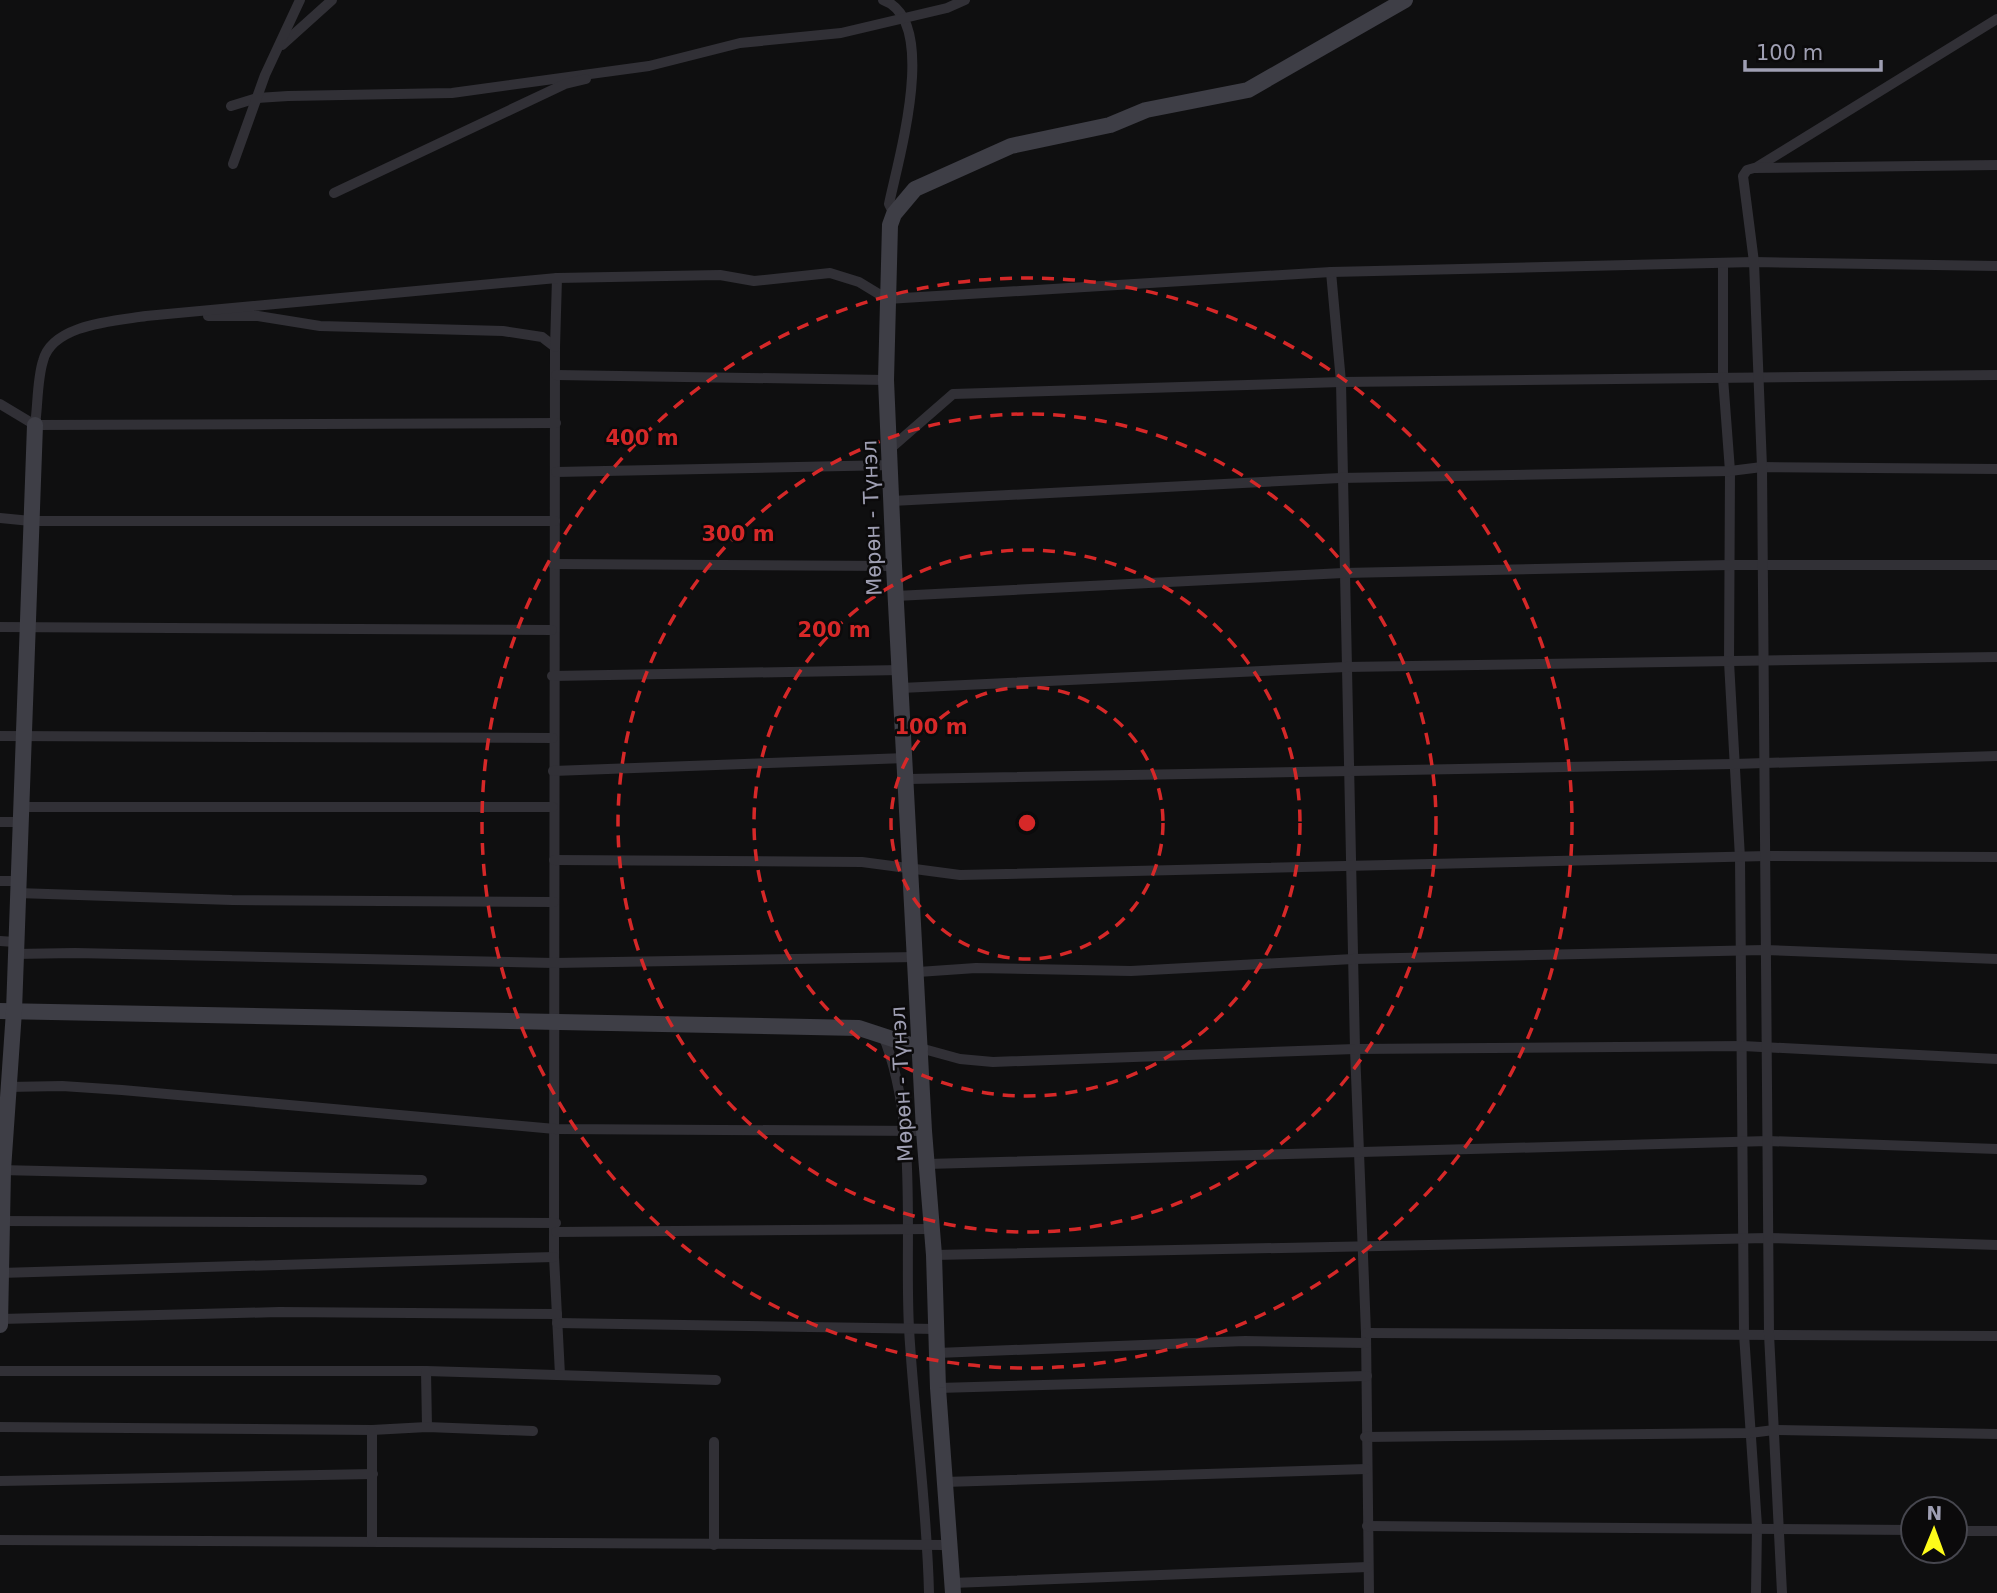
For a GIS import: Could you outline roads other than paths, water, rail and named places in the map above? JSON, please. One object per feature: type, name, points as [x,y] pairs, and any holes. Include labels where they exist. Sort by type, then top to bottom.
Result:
[{"type":"street","points":[[233,164],[257,98],[300,0]]},
{"type":"street","points":[[277,50],[332,0]]},
{"type":"street","points":[[883,0],[897,6],[905,18],[914,79],[889,204],[894,214],[915,188],[1012,146],[1110,125],[1146,110],[1248,90],[1405,0]]},
{"type":"street","points":[[334,193],[565,84],[740,43],[841,33],[965,0]]},
{"type":"street","points":[[1754,169],[1997,19]]},
{"type":"street","points":[[232,106],[257,98],[452,93],[628,68]]},
{"type":"street","points":[[1782,1593],[1769,1334],[1762,467],[1754,262],[1744,176],[1747,170],[1754,169],[1997,165]]},
{"type":"street","name":"Мөрөн - Түнэл","points":[[894,214],[887,299],[886,380],[924,1131],[934,1255],[938,1388],[947,1545],[953,1588]]},
{"type":"street","points":[[0,1325],[7,1011],[25,737],[35,425],[43,360],[54,342],[82,327],[146,316],[556,278],[720,275],[754,281],[830,273],[859,282],[887,299],[1331,272],[1754,262],[1997,266]]},
{"type":"street","points":[[1723,263],[1723,377],[1730,471],[1729,662],[1740,858],[1744,1334],[1757,1527],[1756,1593]]},
{"type":"street","points":[[1331,272],[1341,382],[1340,478],[1360,1249],[1367,1376],[1365,1437],[1369,1593]]},
{"type":"street","points":[[556,278],[556,472],[552,630],[554,1257],[560,1375]]},
{"type":"street","points":[[146,316],[258,316],[320,326],[503,331],[542,337],[555,346]]},
{"type":"street","points":[[556,375],[886,380]]},
{"type":"street","points":[[556,472],[891,457],[953,394],[1341,382],[1997,375]]},
{"type":"street","points":[[0,404],[35,425],[556,424]]},
{"type":"street","points":[[892,501],[1340,478],[1730,471],[1762,467],[1997,469]]},
{"type":"street","points":[[0,518],[31,521],[555,522]]},
{"type":"street","points":[[553,564],[894,566]]},
{"type":"street","points":[[896,596],[1343,573],[1761,564],[1997,565]]},
{"type":"street","points":[[0,627],[552,630]]},
{"type":"street","points":[[901,688],[1346,667],[1997,657]]},
{"type":"street","points":[[552,676],[901,670]]},
{"type":"street","points":[[0,736],[553,738]]},
{"type":"street","points":[[908,779],[1997,757]]},
{"type":"street","points":[[553,771],[906,758]]},
{"type":"street","points":[[0,822],[21,814],[553,807]]},
{"type":"street","points":[[554,860],[862,862],[960,875],[1351,868],[1767,856],[1997,857]]},
{"type":"street","points":[[0,881],[17,887],[232,900],[554,902]]},
{"type":"street","points":[[10,946],[75,953],[554,963],[917,964],[1131,971],[1353,959],[1765,950],[1997,959]]},
{"type":"street","points":[[7,1011],[859,1028],[883,1033],[920,1048],[960,1059],[993,1062],[1354,1049],[1743,1046],[1997,1059]]},
{"type":"street","points":[[883,1033],[894,1062],[904,1131],[909,1328],[928,1544],[929,1593]]},
{"type":"street","points":[[6,1077],[110,1089],[555,1129],[924,1131]]},
{"type":"street","points":[[926,1164],[1768,1141],[1997,1149]]},
{"type":"street","points":[[2,1170],[422,1180]]},
{"type":"street","points":[[1,1221],[932,1229]]},
{"type":"street","points":[[934,1255],[1360,1249],[1768,1238],[1997,1245]]},
{"type":"street","points":[[1,1273],[554,1257]]},
{"type":"street","points":[[1,1319],[279,1312],[937,1329]]},
{"type":"street","points":[[937,1353],[1366,1338],[1744,1334],[1997,1336]]},
{"type":"street","points":[[0,1371],[426,1371],[716,1380]]},
{"type":"street","points":[[426,1371],[427,1427]]},
{"type":"street","points":[[938,1388],[1367,1376]]},
{"type":"street","points":[[0,1427],[372,1430],[427,1427],[533,1431]]},
{"type":"street","points":[[372,1430],[372,1541]]},
{"type":"street","points":[[1365,1437],[1750,1433],[1774,1430],[1997,1434]]},
{"type":"street","points":[[713,1545],[714,1442]]},
{"type":"street","points":[[944,1482],[1366,1469]]},
{"type":"street","points":[[0,1481],[373,1474]]},
{"type":"street","points":[[1367,1526],[1899,1530]]},
{"type":"street","points":[[1969,1531],[1997,1531]]},
{"type":"street","points":[[0,1540],[947,1545]]},
{"type":"street","points":[[953,1588],[1368,1567]]}]
